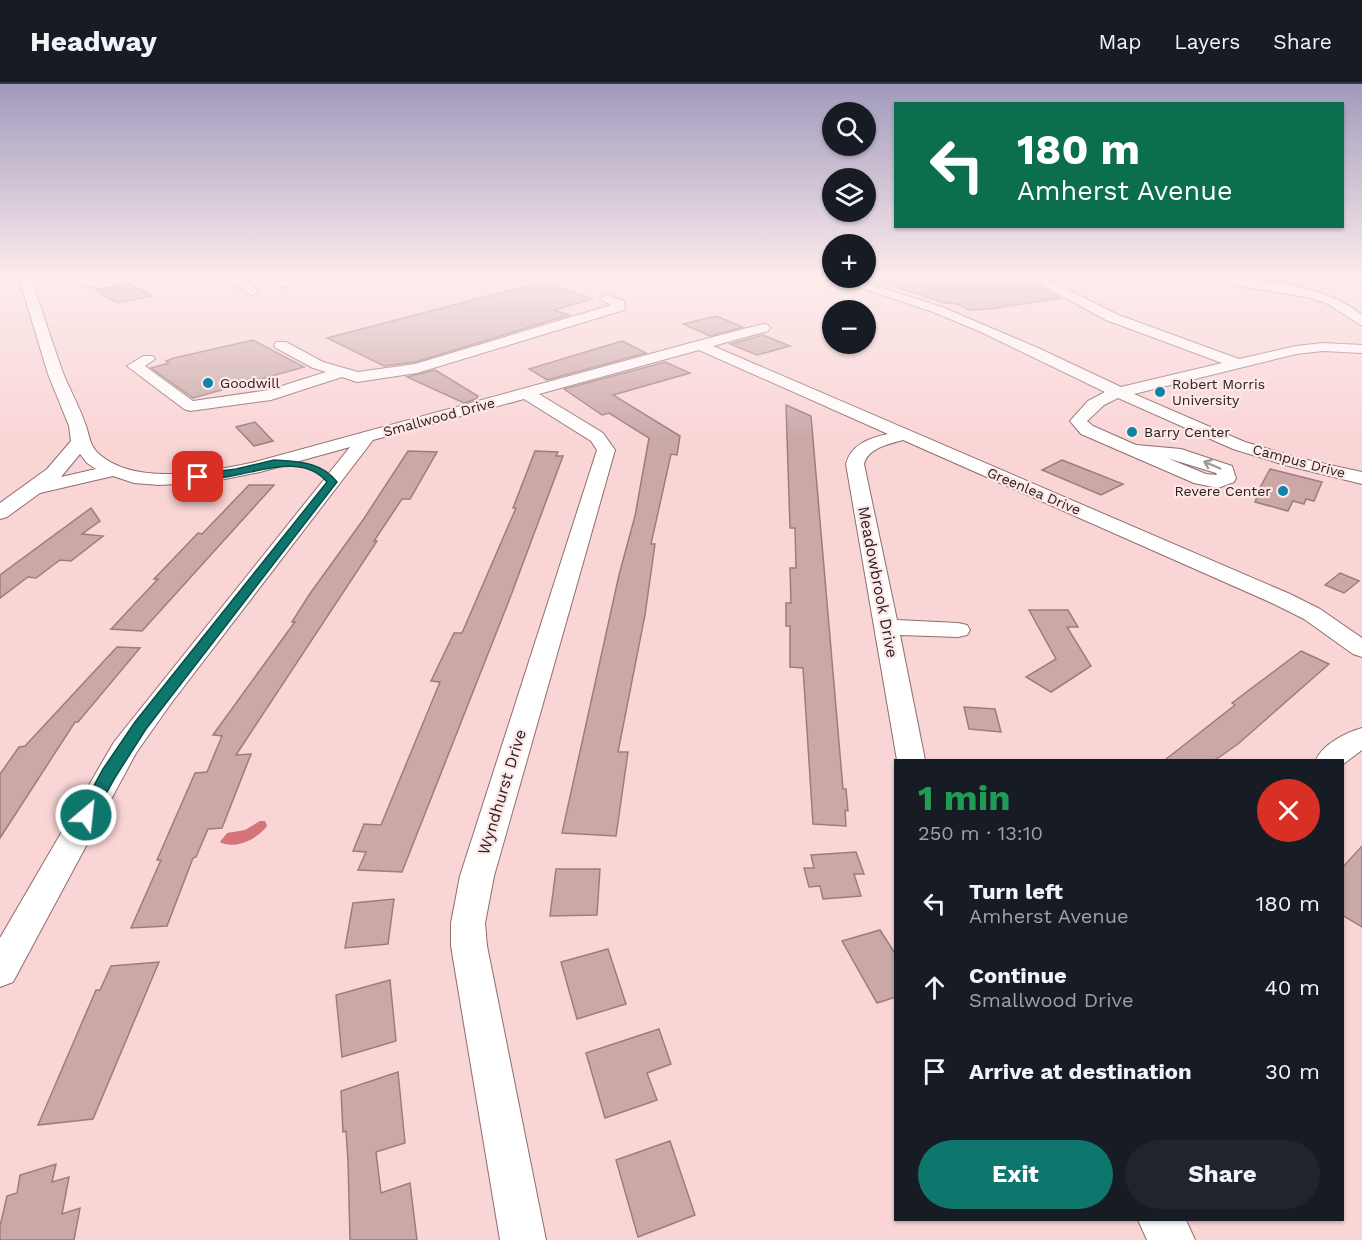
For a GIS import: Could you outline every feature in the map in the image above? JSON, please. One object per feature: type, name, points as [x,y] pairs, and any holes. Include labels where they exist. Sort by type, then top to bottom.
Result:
[{"type":"street","points":[[0,513],[63,464],[80,442],[78,426],[56,374],[42,332]]},
{"type":"street","points":[[281,345],[318,365],[357,377],[417,368],[538,332]]},
{"type":"street","name":"Smallwood Drive","points":[[80,442],[93,460],[112,471],[153,479],[180,479],[236,472],[748,332]]},
{"type":"street","name":"Campus Drive","points":[[993,332],[1190,425],[1249,449],[1362,478]]},
{"type":"street","points":[[1152,332],[1238,364]]},
{"type":"street","name":"Greenlea Drive","points":[[699,345],[1282,599],[1322,620],[1362,649]]},
{"type":"street","points":[[1134,450],[1087,430],[1078,421],[1089,406],[1101,398],[1122,392],[1310,348],[1362,349]]},
{"type":"street","points":[[148,359],[135,366],[190,406],[271,395],[342,372]]},
{"type":"street","name":"Wyndhurst Drive","points":[[523,1240],[469,946],[468,923],[477,876],[606,450],[597,437],[526,393]]},
{"type":"street","name":"Meadowbrook Drive","points":[[904,435],[866,448],[855,459],[910,759]]},
{"type":"street","points":[[0,971],[124,749],[163,696],[368,437]]},
{"type":"street","points":[[274,463],[312,467],[326,474],[332,482]]},
{"type":"street","name":"Smallwood Drive","points":[[32,490],[112,471]]},
{"type":"street","points":[[887,627],[958,630]]},
{"type":"street","points":[[1331,759],[1350,744],[1362,738]]},
{"type":"street","points":[[1162,1221],[1172,1240]]},
{"type":"shaded area","points":[[260,821],[265,821],[267,826],[252,839],[232,845],[220,842],[227,833],[245,830]]},
{"type":"building","points":[[350,332],[513,332],[415,362],[384,366],[327,338]]},
{"type":"building","points":[[701,332],[725,332],[710,336]]},
{"type":"building","points":[[763,335],[790,346],[757,355],[730,344]]},
{"type":"building","name":"Goodwill","points":[[253,340],[304,367],[193,398],[151,368],[169,363],[166,361],[174,358]]},
{"type":"building","points":[[622,341],[646,353],[547,380],[529,369]]},
{"type":"building","points":[[665,362],[690,373],[613,395],[680,436],[677,455],[671,454],[651,544],[655,544],[645,615],[618,752],[628,752],[616,836],[562,833],[619,575],[635,516],[649,438],[609,413],[602,415],[564,389]]},
{"type":"building","points":[[435,370],[478,396],[464,403],[407,377]]},
{"type":"building","points":[[786,405],[811,416],[843,789],[846,789],[848,811],[845,810],[846,826],[813,824],[803,668],[790,667],[790,626],[786,626],[786,603],[791,603],[790,568],[796,568],[795,528],[790,528]]},
{"type":"building","points":[[255,422],[273,441],[254,446],[236,427]]},
{"type":"building","points":[[408,451],[437,452],[410,499],[402,499],[374,541],[377,541],[236,755],[251,754],[222,828],[208,829],[196,857],[193,858],[167,926],[131,928],[161,860],[157,860],[195,773],[207,772],[222,736],[213,735],[295,622],[292,622],[309,595],[363,520]]},
{"type":"building","points":[[535,451],[558,452],[556,456],[563,456],[510,598],[402,872],[358,870],[366,852],[353,851],[364,824],[381,825],[440,682],[431,681],[454,633],[462,633],[516,508],[513,508]]},
{"type":"building","points":[[1062,460],[1123,484],[1101,495],[1042,470]]},
{"type":"building","name":"Revere Center","points":[[1270,469],[1322,482],[1314,501],[1306,499],[1304,504],[1293,501],[1288,511],[1255,502],[1257,497],[1255,497]]},
{"type":"building","points":[[249,485],[274,485],[142,631],[111,629],[198,533],[202,534]]},
{"type":"building","points":[[91,508],[100,521],[82,534],[103,536],[71,561],[60,560],[36,578],[28,577],[0,598],[0,575]]},
{"type":"building","points":[[1340,573],[1359,581],[1344,593],[1325,585]]},
{"type":"building","points":[[1029,610],[1068,610],[1078,627],[1067,627],[1091,666],[1051,692],[1026,677],[1056,659]]},
{"type":"building","points":[[117,647],[140,648],[78,722],[75,722],[0,838],[0,774],[19,747],[25,746]]},
{"type":"building","points":[[1301,651],[1329,664],[1238,744],[1216,759],[1166,759],[1235,705],[1232,703]]},
{"type":"building","points":[[964,707],[995,709],[1001,732],[969,729]]},
{"type":"building","points":[[1362,846],[1362,927],[1344,916],[1344,866]]},
{"type":"building","points":[[856,852],[864,874],[854,874],[861,896],[823,899],[820,886],[809,887],[804,868],[814,868],[811,855]]},
{"type":"building","points":[[556,869],[600,869],[597,915],[550,916]]},
{"type":"building","points":[[394,899],[388,944],[345,948],[353,903]]},
{"type":"building","points":[[880,930],[894,952],[894,998],[877,1003],[842,941]]},
{"type":"building","points":[[608,949],[626,1004],[577,1019],[561,962]]},
{"type":"building","points":[[159,962],[93,1119],[38,1125],[96,990],[100,990],[111,966]]},
{"type":"building","points":[[390,980],[396,1041],[342,1057],[336,995]]},
{"type":"building","points":[[659,1029],[671,1064],[647,1073],[657,1100],[605,1118],[586,1053]]},
{"type":"building","points":[[398,1072],[405,1143],[376,1152],[381,1193],[410,1183],[417,1240],[350,1240],[348,1161],[346,1131],[343,1132],[341,1091]]},
{"type":"building","points":[[670,1141],[695,1215],[638,1237],[616,1160]]},
{"type":"building","points":[[56,1164],[52,1182],[69,1177],[62,1214],[80,1208],[74,1240],[0,1240],[0,1226],[7,1196],[17,1193],[20,1175]]},
{"type":"place","name":"Goodwill","points":[[208,383]]},
{"type":"place","name":"Robert Morris University","points":[[1160,392]]},
{"type":"place","name":"Barry Center","points":[[1132,432]]},
{"type":"place","name":"Revere Center","points":[[1283,491]]},
{"type":"route","points":[[86,815],[109,773],[141,725],[332,482],[326,474],[302,464],[274,463],[236,472],[198,477]]}]
